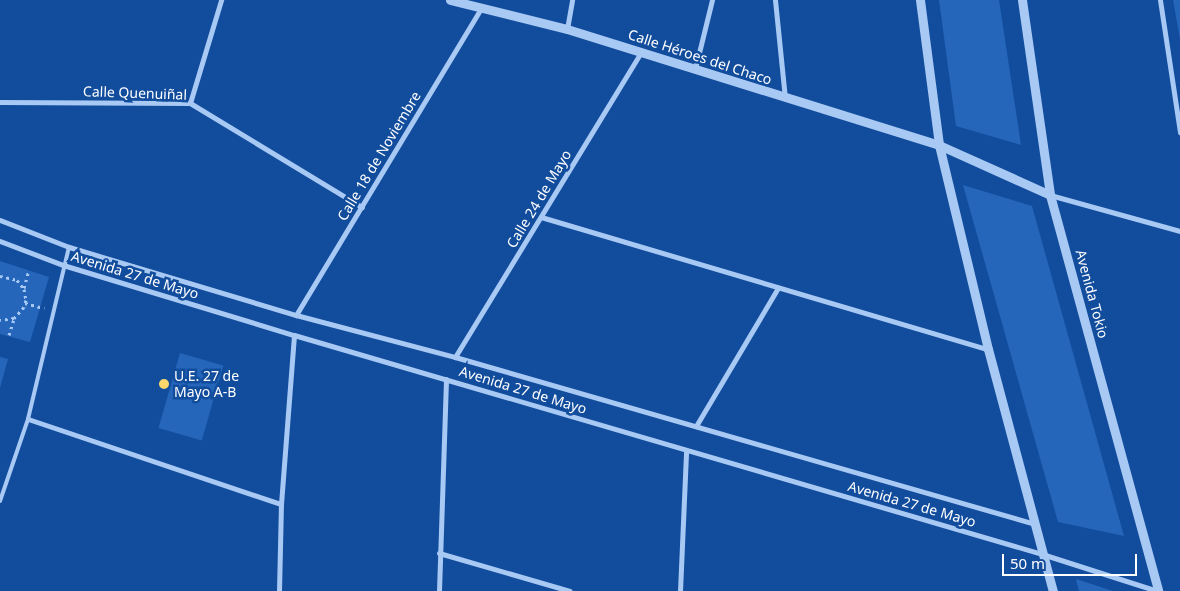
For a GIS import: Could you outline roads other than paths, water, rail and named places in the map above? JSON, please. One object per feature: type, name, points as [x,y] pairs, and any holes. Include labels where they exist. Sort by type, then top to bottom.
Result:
[{"type":"street","points":[[190,104],[221,0]]},
{"type":"street","name":"Calle Héroes del Chaco","points":[[450,0],[567,30],[939,145],[1050,194]]},
{"type":"street","points":[[567,30],[572,0]]},
{"type":"street","points":[[695,69],[712,0]]},
{"type":"street","points":[[775,0],[785,98]]},
{"type":"street","points":[[920,0],[939,145],[988,349],[1053,591]]},
{"type":"street","name":"Avenida Tokio","points":[[1022,0],[1050,194],[1157,591]]},
{"type":"street","points":[[1160,0],[1179,114],[1180,132]]},
{"type":"street","name":"Calle 18 de Noviembre","points":[[296,315],[481,8]]},
{"type":"street","name":"Calle 24 de Mayo","points":[[455,357],[641,52]]},
{"type":"street","name":"Calle Quenuiñal","points":[[0,102],[190,104],[362,207]]},
{"type":"street","points":[[1050,194],[1180,231]]},
{"type":"street","points":[[541,217],[988,349]]},
{"type":"street","name":"Avenida 27 de Mayo","points":[[0,220],[69,247],[296,315],[455,357],[1036,524]]},
{"type":"street","name":"Avenida 27 de Mayo","points":[[0,241],[63,264],[294,335],[1042,554],[1157,591]]},
{"type":"street","points":[[696,426],[778,288]]},
{"type":"street","points":[[279,591],[281,504],[294,335]]},
{"type":"street","points":[[438,591],[446,379]]},
{"type":"street","points":[[28,419],[281,504]]},
{"type":"street","points":[[680,591],[686,450]]},
{"type":"street","points":[[440,553],[570,591]]},
{"type":"lane","points":[[0,501],[28,419],[63,264],[69,247]]},
{"type":"place","name":"U.E. 27 de Mayo A-B","points":[[164,384]]}]
